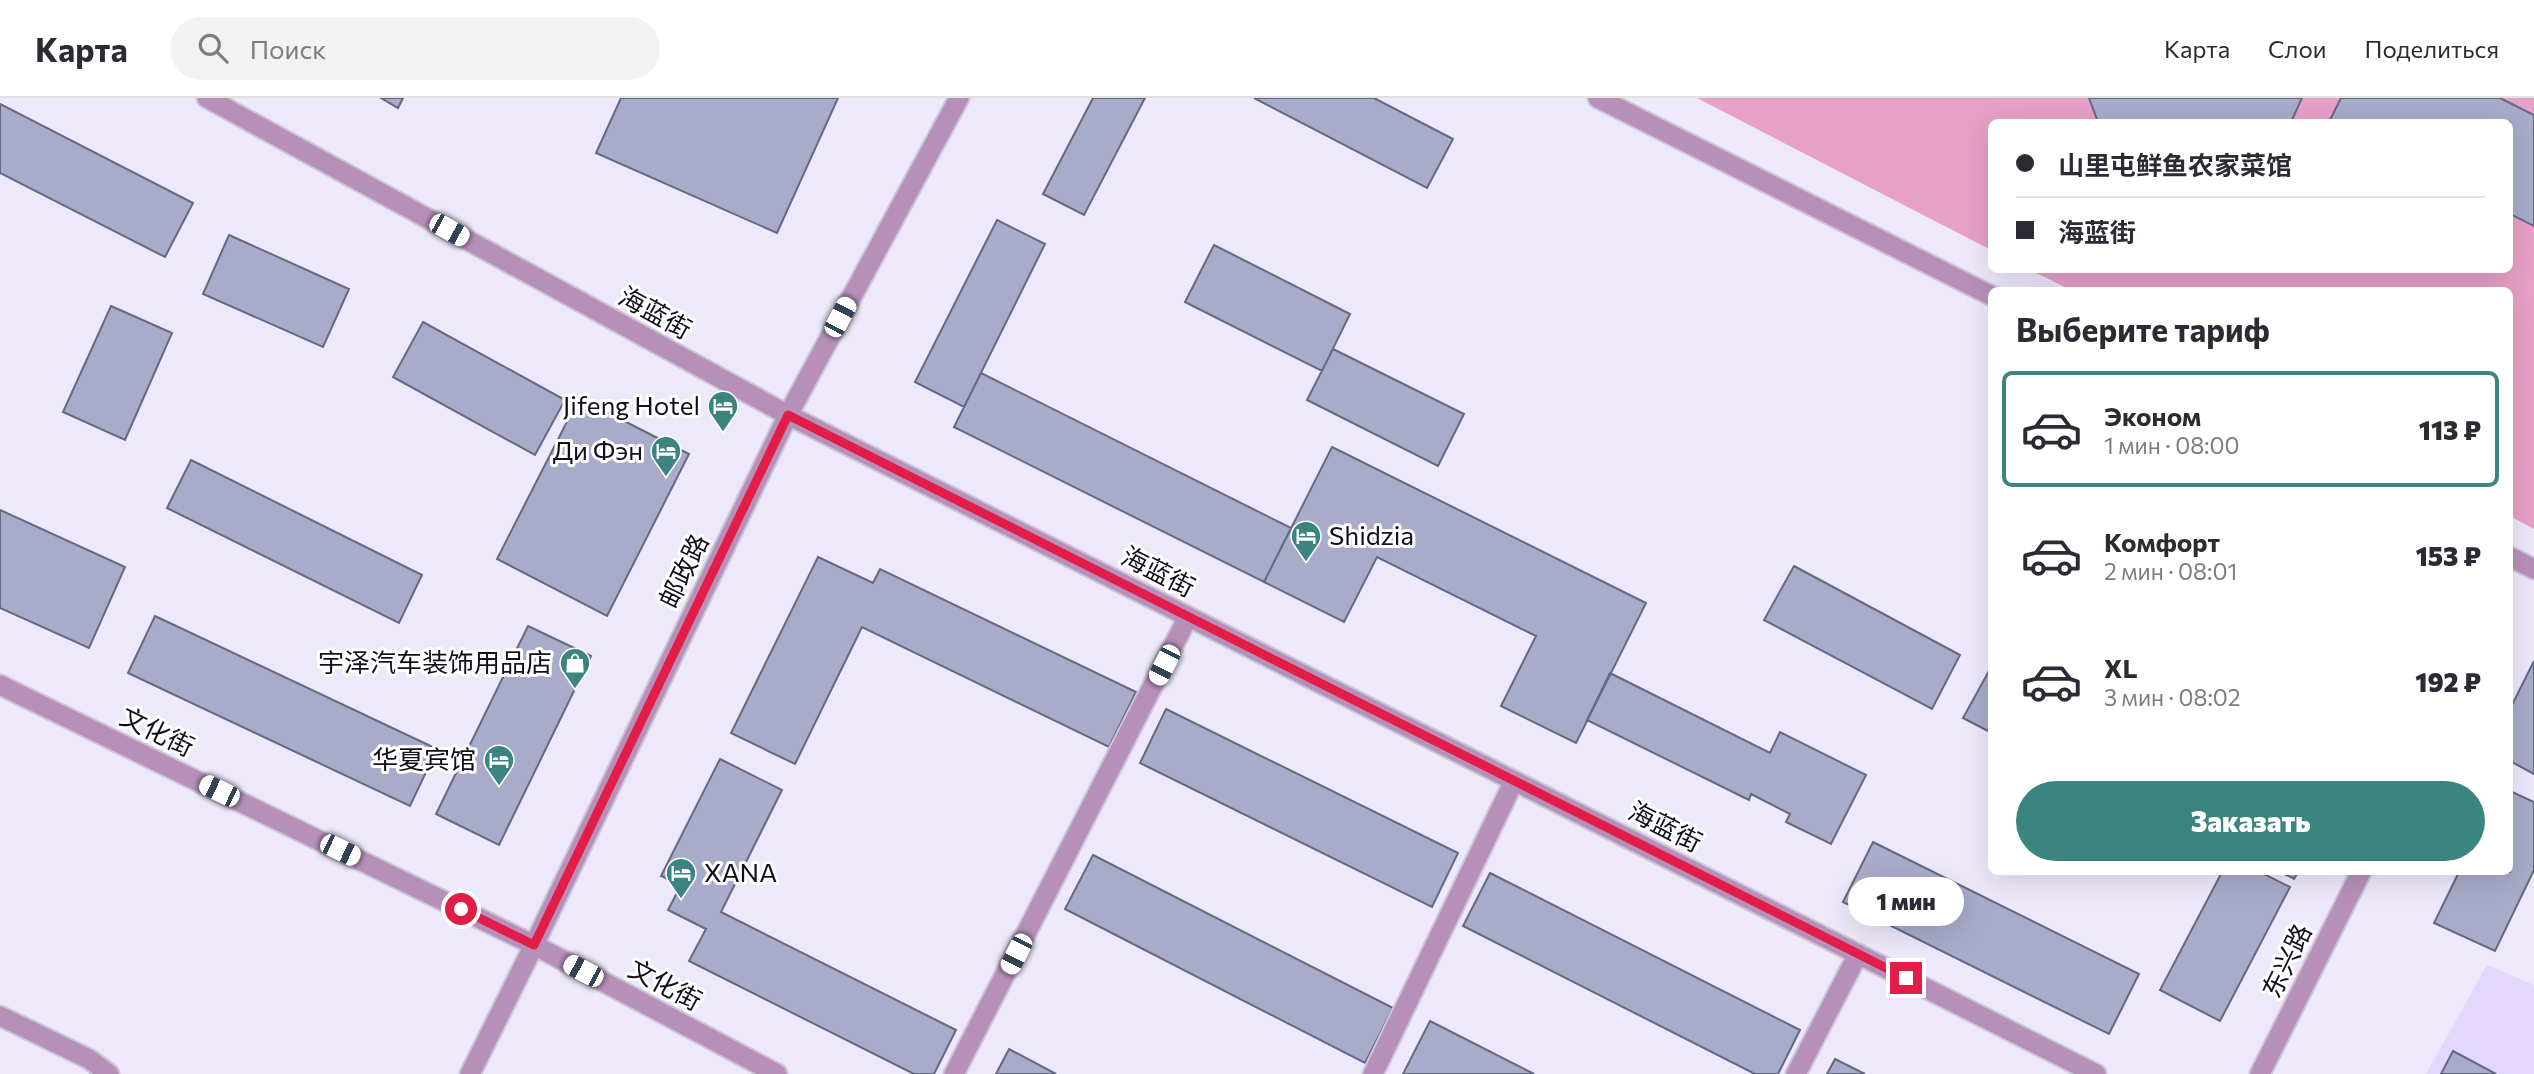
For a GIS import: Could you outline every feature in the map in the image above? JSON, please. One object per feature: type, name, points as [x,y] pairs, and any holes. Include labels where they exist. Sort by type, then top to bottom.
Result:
[{"type":"street","name":"海蓝街","points":[[207,98],[788,415],[2096,1074]]},
{"type":"street","name":"邮政路","points":[[470,1074],[788,415],[959,98]]},
{"type":"street","points":[[1598,98],[1988,294]]},
{"type":"street","points":[[2513,563],[2534,569]]},
{"type":"street","points":[[954,1074],[1188,617]]},
{"type":"street","name":"文化街","points":[[0,685],[534,945],[777,1074]]},
{"type":"street","points":[[1373,1074],[1514,780]]},
{"type":"street","name":"东兴路","points":[[2260,1074],[2360,875]]},
{"type":"street","points":[[1796,1074],[1858,954]]},
{"type":"street","points":[[0,1017],[89,1059],[109,1074]]},
{"type":"shaded area","points":[[1697,98],[2534,98],[2534,529],[2513,518],[2513,287],[2065,287],[2036,273],[2513,273],[2513,119],[1988,119],[1988,248]]},
{"type":"shaded area","points":[[2487,965],[2534,985],[2534,1074],[2426,1074]]},
{"type":"building","points":[[381,98],[403,98],[398,108]]},
{"type":"building","points":[[621,98],[838,98],[777,233],[596,153]]},
{"type":"building","points":[[1093,98],[1145,98],[1084,215],[1043,194]]},
{"type":"building","points":[[1254,98],[1374,98],[1453,139],[1427,188]]},
{"type":"building","points":[[2089,98],[2302,98],[2292,119],[2097,119]]},
{"type":"building","points":[[2341,98],[2500,98],[2534,115],[2534,226],[2513,216],[2513,119],[2330,119]]},
{"type":"building","points":[[0,104],[193,203],[165,257],[0,173]]},
{"type":"building","points":[[997,220],[1045,244],[964,407],[915,382]]},
{"type":"building","points":[[229,235],[349,289],[323,347],[203,294]]},
{"type":"building","points":[[1214,245],[1350,314],[1322,371],[1185,302]]},
{"type":"building","points":[[111,306],[172,333],[125,440],[63,412]]},
{"type":"building","points":[[423,322],[565,400],[535,455],[393,377]]},
{"type":"building","points":[[1333,349],[1464,414],[1438,466],[1307,400]]},
{"type":"building","points":[[981,373],[1291,528],[1264,582],[954,427]]},
{"type":"building","points":[[579,398],[689,454],[607,616],[497,559]]},
{"type":"building","points":[[1332,447],[1646,603],[1576,743],[1501,706],[1536,636],[1377,557],[1344,622],[1264,582]]},
{"type":"building","points":[[191,460],[422,575],[399,623],[167,508]]},
{"type":"building","points":[[0,510],[125,567],[89,648],[0,608]]},
{"type":"building","points":[[818,557],[873,583],[880,569],[1136,692],[1109,747],[862,627],[795,764],[731,733]]},
{"type":"building","points":[[1794,566],[1960,655],[1932,709],[1764,620]]},
{"type":"building","points":[[155,616],[437,749],[410,806],[128,673]]},
{"type":"building","points":[[528,626],[591,656],[499,845],[436,814]]},
{"type":"building","points":[[2534,661],[2534,774],[2513,763],[2513,703]]},
{"type":"building","points":[[1610,673],[1770,753],[1780,732],[1866,775],[1831,844],[1786,822],[1790,814],[1751,794],[1749,800],[1587,720]]},
{"type":"building","points":[[1988,673],[1988,731],[1963,718]]},
{"type":"building","points":[[1166,709],[1458,853],[1432,907],[1140,763]]},
{"type":"building","points":[[720,759],[782,790],[721,912],[956,1030],[934,1074],[914,1074],[689,961],[706,929],[668,910],[681,885],[661,876]]},
{"type":"building","points":[[2513,792],[2534,802],[2534,870],[2495,951],[2434,923],[2458,875],[2513,875]]},
{"type":"building","points":[[1873,842],[2139,974],[2109,1034],[1843,902]]},
{"type":"building","points":[[1093,855],[1393,1008],[1365,1063],[1065,909]]},
{"type":"building","points":[[1490,873],[1800,1030],[1778,1074],[1755,1074],[1463,926]]},
{"type":"building","points":[[2220,875],[2266,875],[2290,887],[2220,1021],[2160,990]]},
{"type":"building","points":[[1430,1021],[1534,1074],[1403,1074]]},
{"type":"building","points":[[1009,1049],[1056,1074],[996,1074]]},
{"type":"building","points":[[2453,1051],[2496,1074],[2441,1074]]},
{"type":"building","points":[[1835,1059],[1865,1074],[1827,1074]]},
{"type":"place","name":"Jifeng Hotel","points":[[723,433]]},
{"type":"place","name":"Ди Фэн","points":[[666,478]]},
{"type":"place","name":"Shidzia","points":[[1306,563]]},
{"type":"place","name":"宇泽汽车装饰用品店","points":[[575,690]]},
{"type":"place","name":"华夏宾馆","points":[[499,787]]},
{"type":"place","name":"XANA","points":[[681,900]]},
{"type":"route","points":[[461,909],[534,945],[788,415],[1906,978]]}]
